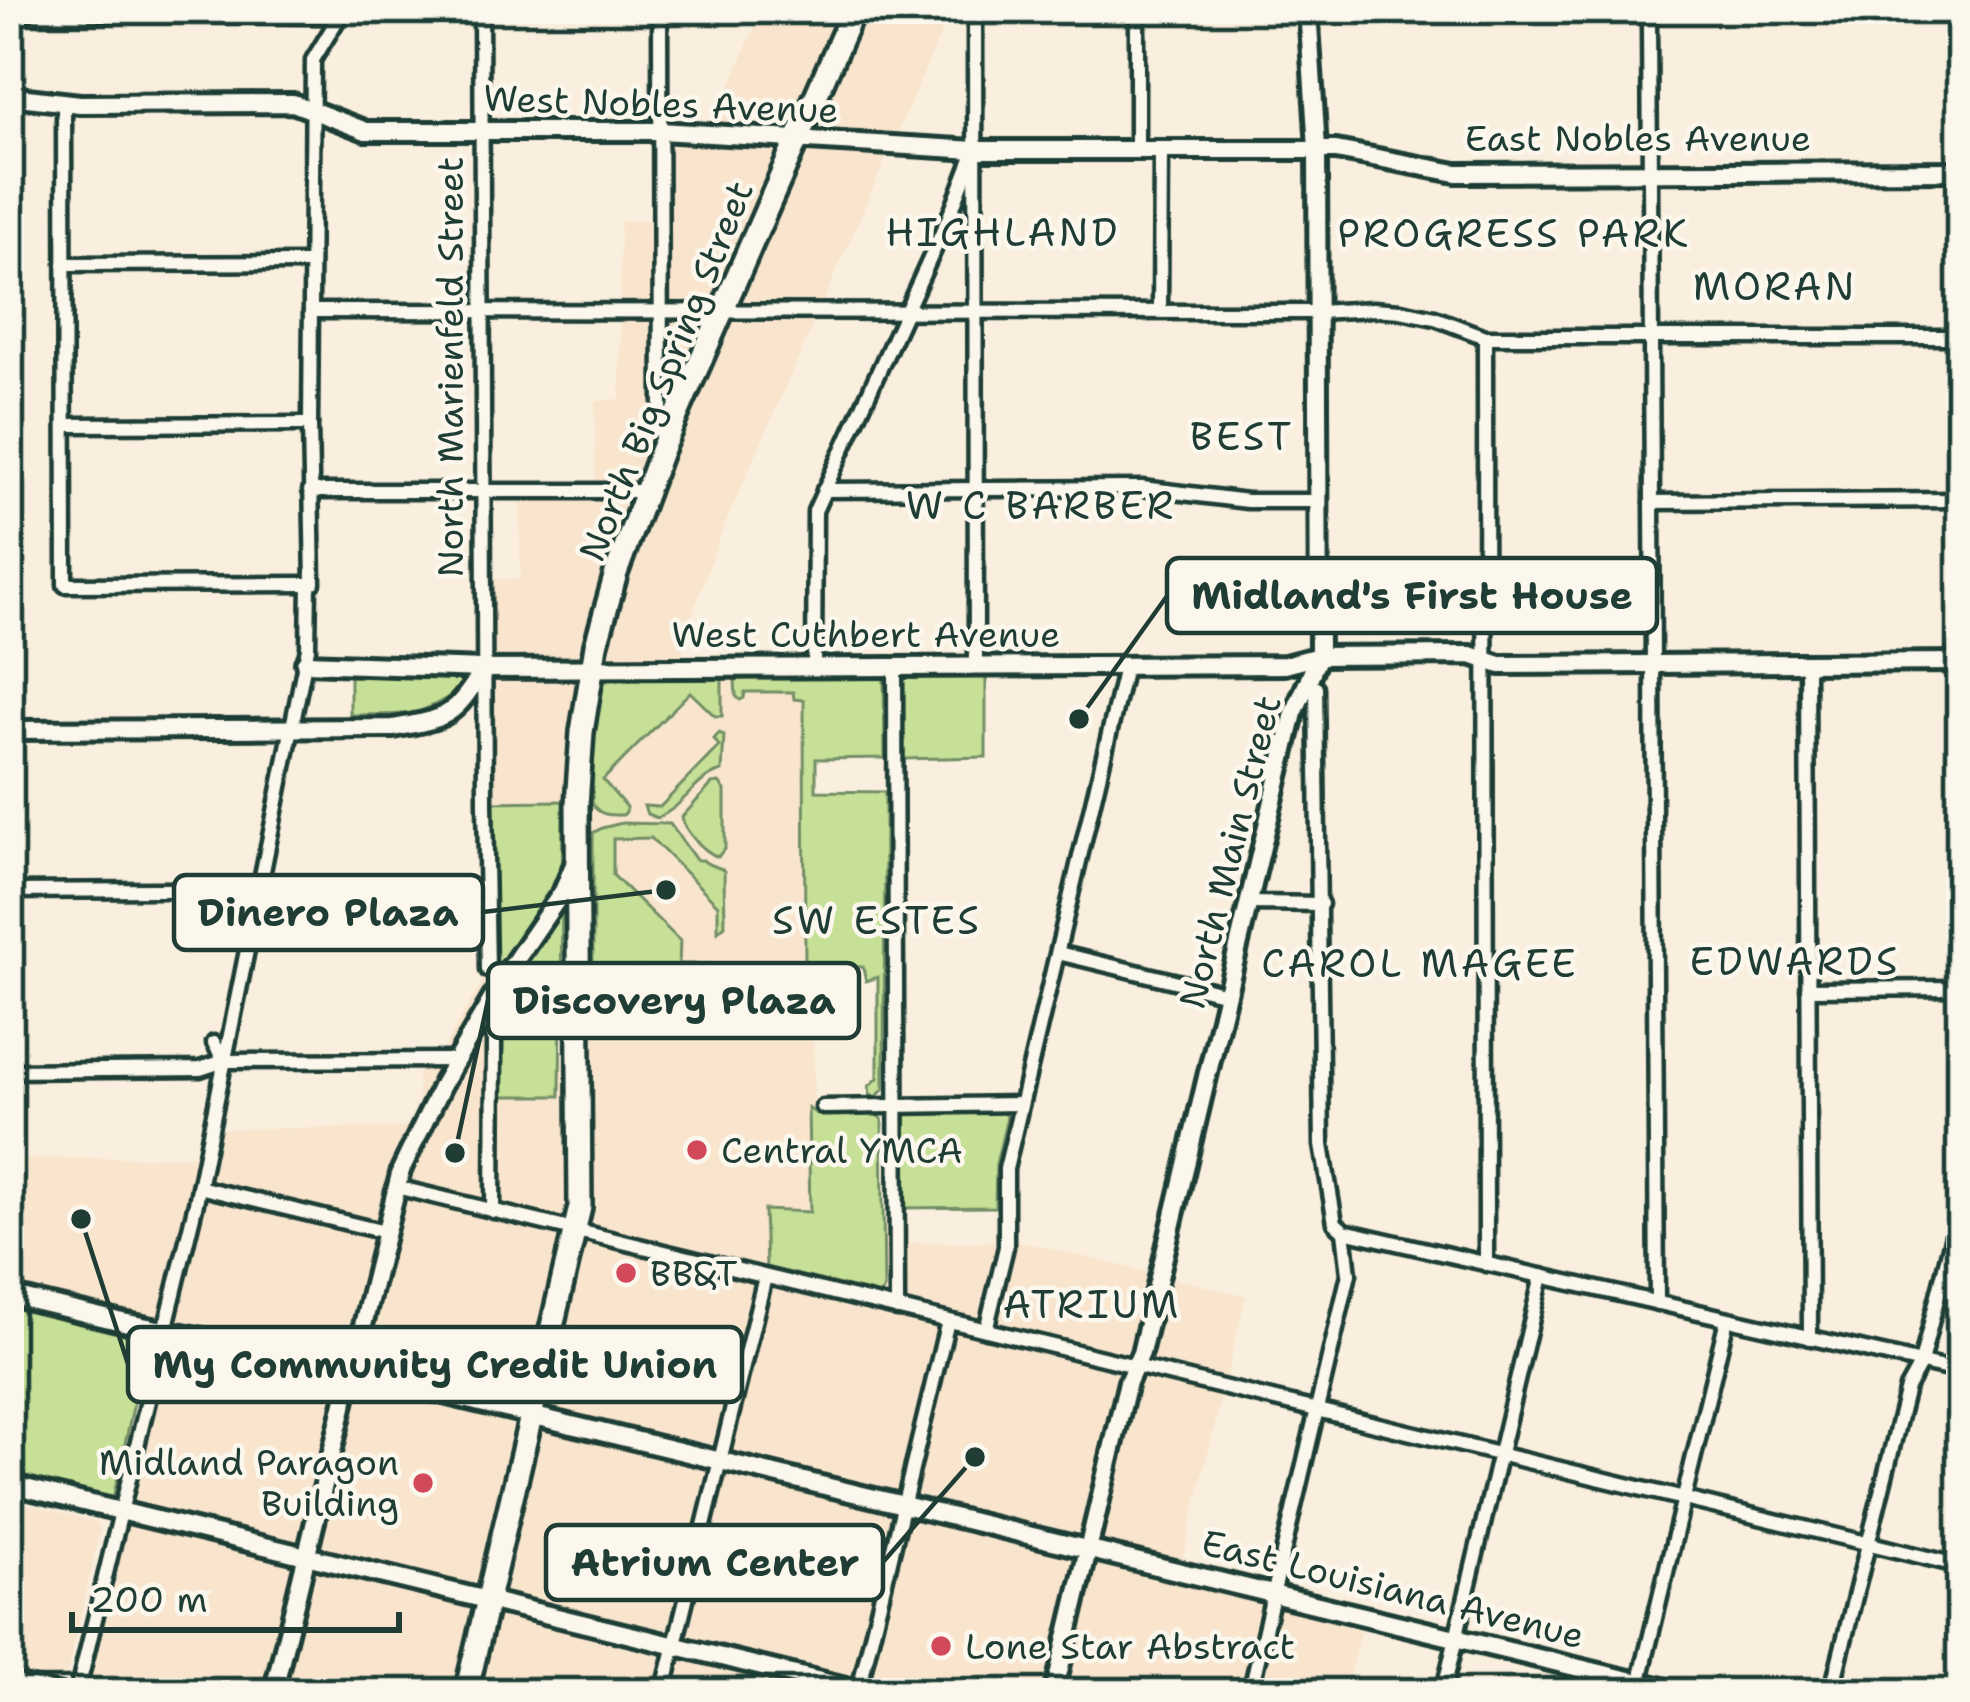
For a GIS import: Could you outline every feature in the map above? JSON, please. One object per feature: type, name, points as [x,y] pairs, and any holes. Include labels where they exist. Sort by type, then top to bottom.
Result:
[{"type":"highway","name":"North Big Spring Street","points":[[466,1693],[580,1207],[577,857],[582,732],[591,668],[615,577],[661,451],[854,9]]},
{"type":"street","name":"North Marienfeld Street","points":[[481,9],[488,970]]},
{"type":"street","points":[[660,9],[661,451]]},
{"type":"street","points":[[975,9],[976,667]]},
{"type":"street","points":[[1137,9],[1137,150]]},
{"type":"street","name":"North Main Street","points":[[1054,1693],[1128,1382],[1141,1353],[1294,712],[1319,656],[1317,149],[1308,9]]},
{"type":"street","points":[[1637,9],[1649,22],[1657,1303]]},
{"type":"street","points":[[1961,9],[1961,20]]},
{"type":"street","points":[[9,13],[342,13]]},
{"type":"street","points":[[64,102],[65,585],[313,583],[313,60],[342,13]]},
{"type":"street","name":"West Nobles Avenue","points":[[9,96],[64,102],[293,103],[366,131],[660,131],[975,150],[1317,149]]},
{"type":"street","name":"East Nobles Avenue","points":[[1317,149],[1456,173],[1961,171]]},
{"type":"street","points":[[814,668],[815,511],[975,150]]},
{"type":"street","points":[[1160,311],[1161,150]]},
{"type":"street","points":[[64,264],[311,263]]},
{"type":"street","points":[[310,311],[1373,309],[1435,318],[1485,338],[1961,337]]},
{"type":"street","points":[[1485,338],[1486,1264]]},
{"type":"street","points":[[65,425],[310,424]]},
{"type":"street","points":[[824,490],[1142,488],[1247,501],[1319,501]]},
{"type":"street","points":[[310,491],[646,491]]},
{"type":"street","points":[[1652,502],[1961,500]]},
{"type":"street","points":[[77,1693],[199,1187],[305,663],[309,584]]},
{"type":"street","name":"West Cuthbert Avenue","points":[[305,663],[484,661],[591,668],[1125,667],[1285,665],[1319,656],[1471,655],[1500,664],[1961,662]]},
{"type":"street","points":[[9,730],[393,728],[441,719],[464,700],[484,661]]},
{"type":"street","points":[[1807,662],[1810,1338]]},
{"type":"street","points":[[895,667],[896,1309]]},
{"type":"street","points":[[986,1330],[1006,1247],[1006,1169],[1125,667]]},
{"type":"street","points":[[1316,687],[1322,1145],[1335,1222],[1344,1231],[1961,1372]]},
{"type":"street","points":[[273,1693],[396,1187],[455,1060],[563,891],[577,857]]},
{"type":"street","points":[[9,891],[486,887]]},
{"type":"street","points":[[1250,903],[1321,904]]},
{"type":"street","points":[[1058,952],[1227,994]]},
{"type":"street","points":[[1808,989],[1961,988]]},
{"type":"street","points":[[489,1002],[494,1042],[493,1211]]},
{"type":"street","points":[[214,1042],[224,1061]]},
{"type":"street","points":[[9,1071],[200,1069],[224,1061],[455,1060]]},
{"type":"street","points":[[823,1107],[1021,1104]]},
{"type":"street","points":[[199,1187],[385,1232]]},
{"type":"street","points":[[396,1187],[1961,1566]]},
{"type":"street","points":[[1832,1693],[1907,1388],[1921,1363],[1961,1203]]},
{"type":"street","points":[[1250,1693],[1349,1274],[1344,1231]]},
{"type":"street","points":[[1443,1693],[1542,1276]]},
{"type":"street","points":[[663,1693],[765,1277]]},
{"type":"street","name":"East Louisiana Avenue","points":[[9,1295],[719,1460],[1456,1639],[1638,1688],[1683,1693]]},
{"type":"street","points":[[1638,1688],[1727,1319]]},
{"type":"street","points":[[9,1484],[862,1692],[948,1321]]},
{"type":"street","points":[[9,1680],[63,1693]]},
{"type":"shaded area","points":[[762,9],[952,9],[720,536],[679,667],[810,667],[815,1218],[896,1218],[897,1243],[1019,1241],[1246,1296],[1180,1570],[1364,1616],[1345,1693],[78,1693],[166,1327],[9,1288],[9,1159],[204,1156],[210,1129],[418,1127],[418,1063],[435,1062],[482,982],[480,579],[520,579],[520,490],[595,489],[595,401],[620,399],[620,221],[660,220],[660,125],[712,129]],"holes":[[[566,888],[578,888],[578,1059],[494,1059]]]},
{"type":"shaded area","points":[[9,1499],[97,1522],[101,1528],[67,1675],[60,1680],[9,1668]]},
{"type":"green space","points":[[469,674],[469,683],[425,709],[350,715],[350,675]]},
{"type":"green space","points":[[722,674],[722,716],[715,716],[690,692],[603,780],[626,812],[613,815],[598,810],[592,803],[594,739],[601,687],[611,676]]},
{"type":"green space","points":[[741,674],[878,675],[884,680],[885,758],[816,759],[816,791],[885,792],[884,1089],[876,1097],[870,1095],[869,1086],[878,1078],[878,977],[866,981],[863,967],[805,967],[804,700],[794,699],[793,692],[745,692],[740,700],[735,682]]},
{"type":"green space","points":[[907,675],[986,675],[986,757],[903,759],[902,682]]},
{"type":"green space","points":[[719,733],[724,735],[722,771],[704,780],[666,813],[657,818],[647,814],[644,806],[660,807],[719,746],[714,739]]},
{"type":"green space","points":[[719,783],[725,790],[725,848],[718,857],[686,829],[682,817],[712,784]]},
{"type":"green space","points":[[563,801],[560,1096],[490,1096],[484,802]]},
{"type":"green space","points":[[622,823],[670,824],[696,860],[724,871],[725,925],[718,931],[718,905],[651,838],[613,839],[613,875],[680,941],[679,964],[711,967],[625,967],[620,978],[602,978],[593,971],[593,833]]},
{"type":"green space","points":[[808,1108],[814,1112],[873,1112],[882,1119],[881,1295],[766,1267],[764,1210],[810,1212]]},
{"type":"green space","points":[[1001,1111],[1007,1117],[996,1164],[995,1207],[903,1208],[904,1115]]},
{"type":"green space","points":[[9,1301],[149,1334],[113,1499],[9,1473]]},
{"type":"place","name":"Midland's First House","points":[[1079,719]]},
{"type":"place","name":"Dinero Plaza","points":[[666,890]]},
{"type":"place","name":"Central YMCA","points":[[697,1150]]},
{"type":"place","name":"Discovery Plaza","points":[[455,1153]]},
{"type":"place","name":"My Community Credit Union","points":[[81,1219]]},
{"type":"place","name":"BB&T","points":[[626,1273]]},
{"type":"place","name":"Atrium Center","points":[[975,1457]]},
{"type":"place","name":"Midland Paragon Building","points":[[423,1483]]},
{"type":"place","name":"Lone Star Abstract","points":[[941,1646]]},
{"type":"district","name":"HIGHLAND","points":[[1003,232]]},
{"type":"district","name":"PROGRESS PARK","points":[[1514,233]]},
{"type":"district","name":"MORAN","points":[[1775,286]]},
{"type":"district","name":"BEST","points":[[1242,436]]},
{"type":"district","name":"W C BARBER","points":[[1041,505]]},
{"type":"district","name":"SW ESTES","points":[[877,920]]},
{"type":"district","name":"EDWARDS","points":[[1795,961]]},
{"type":"district","name":"CAROL MAGEE","points":[[1420,963]]},
{"type":"district","name":"ATRIUM","points":[[1092,1304]]}]
